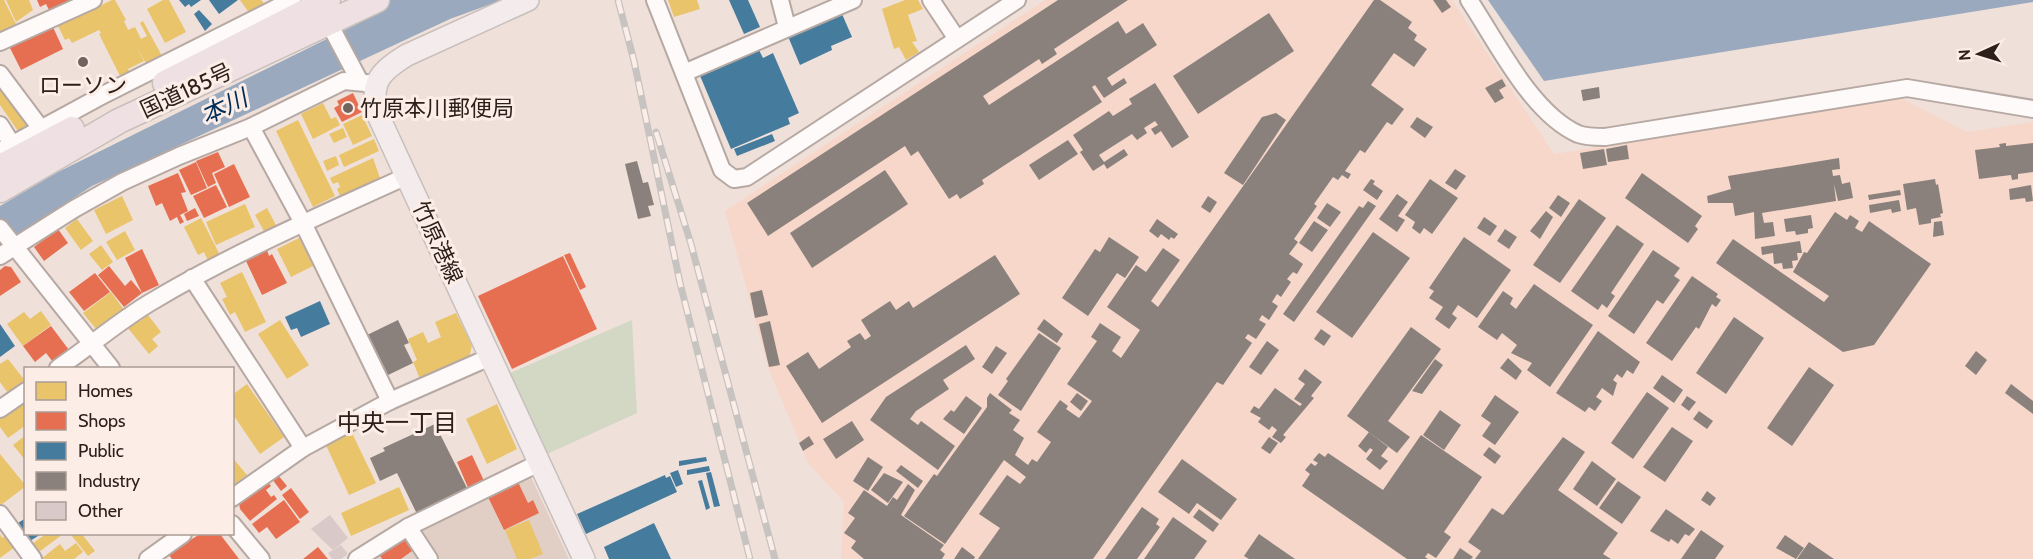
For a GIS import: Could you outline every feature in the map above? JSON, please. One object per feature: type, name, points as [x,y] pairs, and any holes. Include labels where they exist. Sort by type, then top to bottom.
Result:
[{"type":"highway","name":"国道185号","points":[[0,190],[51,141],[119,121],[377,0]]},
{"type":"highway","name":"国道185号","points":[[0,167],[307,3]]},
{"type":"main road","points":[[363,77],[391,65],[495,5],[528,0]]},
{"type":"main road","name":"竹原港線","points":[[363,77],[374,99],[377,113],[584,559]]},
{"type":"street","points":[[0,42],[93,0]]},
{"type":"street","points":[[655,0],[722,170],[735,179],[747,177],[1017,0]]},
{"type":"street","points":[[780,0],[786,27]]},
{"type":"street","points":[[684,73],[853,0]]},
{"type":"street","points":[[931,0],[957,39]]},
{"type":"street","points":[[1469,0],[1528,94],[1560,123],[1580,135],[1605,137],[1907,88],[2033,109]]},
{"type":"street","points":[[110,367],[93,344],[6,243],[122,182],[251,127],[344,81],[363,77],[333,31]]},
{"type":"street","points":[[0,74],[51,141],[6,148],[0,125]]},
{"type":"street","points":[[251,127],[303,223],[390,401]]},
{"type":"street","points":[[61,367],[149,303],[192,278],[303,223],[407,176]]},
{"type":"street","points":[[192,278],[303,448]]},
{"type":"street","points":[[234,497],[303,448],[390,401],[490,357]]},
{"type":"street","points":[[0,409],[24,392]]},
{"type":"street","points":[[357,559],[408,527],[539,464]]},
{"type":"street","points":[[0,514],[33,559]]},
{"type":"street","points":[[234,526],[261,559]]},
{"type":"street","points":[[408,527],[429,559]]},
{"type":"street","points":[[148,559],[182,535]]},
{"type":"shaded area","points":[[1045,0],[1452,0],[1554,154],[1899,97],[1967,132],[2033,122],[2033,559],[841,559],[844,502],[808,463],[769,370],[725,211]]},
{"type":"shaded area","points":[[529,473],[569,559],[367,559],[406,533]]},
{"type":"green space","points":[[632,320],[637,413],[545,455],[508,374]]},
{"type":"water","name":"本川","points":[[347,0],[502,0],[450,19],[92,186],[0,246],[0,206],[56,173],[359,23]]},
{"type":"water","points":[[1488,0],[2033,0],[2033,2],[1544,81]]},
{"type":"building: Homes","points":[[0,0],[4,0],[16,24],[0,32]]},
{"type":"building: Homes","points":[[6,0],[29,0],[33,10],[16,22]]},
{"type":"building: Homes","points":[[115,0],[126,20],[124,21],[128,30],[135,27],[141,39],[147,36],[140,23],[143,21],[162,56],[147,65],[136,46],[144,61],[128,69],[131,76],[122,80],[99,30],[72,43],[69,38],[65,40],[58,26]]},
{"type":"building: Homes","points":[[163,0],[169,0],[186,32],[165,43],[147,9]]},
{"type":"building: Homes","points":[[240,0],[261,0],[264,3],[250,14]]},
{"type":"building: Homes","points":[[668,0],[697,0],[700,9],[674,17]]},
{"type":"building: Homes","points":[[905,0],[918,0],[923,9],[908,15],[917,41],[912,42],[919,52],[906,60],[899,47],[894,49],[882,9]]},
{"type":"building: Homes","points":[[0,86],[34,127],[20,134],[0,105]]},
{"type":"building: Homes","points":[[323,103],[331,119],[336,117],[340,125],[313,139],[301,114]]},
{"type":"building: Homes","points":[[362,115],[372,136],[353,145],[343,124]]},
{"type":"building: Homes","points":[[298,120],[335,196],[313,207],[276,131]]},
{"type":"building: Homes","points":[[343,128],[347,137],[334,143],[329,134]]},
{"type":"building: Homes","points":[[374,139],[379,151],[344,167],[339,155]]},
{"type":"building: Homes","points":[[336,156],[339,165],[327,171],[323,161]]},
{"type":"building: Homes","points":[[373,158],[380,178],[340,196],[337,189],[340,187],[338,182],[333,184],[330,178]]},
{"type":"building: Homes","points":[[122,196],[133,220],[106,234],[94,210]]},
{"type":"building: Homes","points":[[245,204],[255,227],[216,245],[206,222]]},
{"type":"building: Homes","points":[[267,208],[277,227],[265,233],[255,215]]},
{"type":"building: Homes","points":[[201,218],[221,257],[209,263],[204,252],[198,255],[184,227]]},
{"type":"building: Homes","points":[[77,219],[93,241],[81,250],[65,228]]},
{"type":"building: Homes","points":[[125,231],[135,250],[117,260],[106,242]]},
{"type":"building: Homes","points":[[301,237],[315,265],[291,277],[277,249]]},
{"type":"building: Homes","points":[[101,245],[113,262],[102,270],[89,254]]},
{"type":"building: Homes","points":[[242,272],[266,322],[245,332],[235,312],[230,315],[222,299],[227,297],[220,283]]},
{"type":"building: Homes","points":[[111,292],[127,314],[100,334],[83,313]]},
{"type":"building: Homes","points":[[41,311],[51,325],[23,346],[7,324],[24,312],[30,319]]},
{"type":"building: Homes","points":[[456,313],[472,345],[469,358],[420,379],[413,362],[417,360],[408,339],[423,332],[428,343],[441,337],[435,322]]},
{"type":"building: Homes","points":[[148,315],[161,332],[152,339],[158,346],[149,354],[127,327],[138,318],[140,321]]},
{"type":"building: Homes","points":[[280,320],[309,365],[287,379],[258,334]]},
{"type":"building: Homes","points":[[8,359],[24,379],[24,384],[10,396],[0,382],[0,364]]},
{"type":"building: Homes","points":[[247,384],[284,437],[260,454],[234,416],[234,394]]},
{"type":"building: Homes","points":[[24,399],[24,426],[8,438],[0,427],[0,417]]},
{"type":"building: Homes","points":[[497,404],[517,449],[487,464],[466,419]]},
{"type":"building: Homes","points":[[351,431],[376,483],[349,495],[325,443]]},
{"type":"building: Homes","points":[[24,437],[24,459],[13,445]]},
{"type":"building: Homes","points":[[0,454],[24,484],[24,488],[1,505]]},
{"type":"building: Homes","points":[[234,459],[247,475],[234,485]]},
{"type":"building: Homes","points":[[399,487],[409,510],[351,536],[341,513]]},
{"type":"building: Homes","points":[[529,520],[543,554],[530,559],[517,559],[505,530]]},
{"type":"building: Homes","points":[[0,534],[2,538],[6,535],[15,547],[0,558]]},
{"type":"building: Homes","points":[[45,535],[62,535],[39,552],[32,544]]},
{"type":"building: Homes","points":[[71,535],[83,535],[95,551],[88,556]]},
{"type":"building: Homes","points":[[76,543],[83,552],[74,559],[41,559],[60,544],[65,551]]},
{"type":"building: Shops","points":[[37,0],[75,0],[50,12],[46,4],[40,7]]},
{"type":"building: Shops","points":[[52,25],[63,49],[21,70],[9,46]]},
{"type":"building: Shops","points":[[353,93],[362,112],[342,122],[334,108],[339,105],[337,101]]},
{"type":"building: Shops","points":[[218,152],[225,167],[212,173],[216,183],[208,187],[196,161]]},
{"type":"building: Shops","points":[[196,162],[207,188],[191,195],[179,170]]},
{"type":"building: Shops","points":[[234,164],[250,197],[229,207],[214,174]]},
{"type":"building: Shops","points":[[178,173],[186,192],[181,193],[188,211],[180,215],[184,222],[180,224],[177,217],[170,221],[162,203],[156,206],[148,186]]},
{"type":"building: Shops","points":[[216,185],[227,207],[204,218],[193,196]]},
{"type":"building: Shops","points":[[195,208],[199,216],[187,221],[184,214]]},
{"type":"building: Shops","points":[[58,229],[68,243],[44,261],[34,247]]},
{"type":"building: Shops","points":[[142,249],[159,285],[142,293],[125,258]]},
{"type":"building: Shops","points":[[267,250],[269,256],[272,254],[287,283],[262,295],[246,261]]},
{"type":"building: Shops","points":[[570,253],[586,287],[580,290],[564,255]]},
{"type":"building: Shops","points":[[563,256],[597,329],[512,369],[478,296]]},
{"type":"building: Shops","points":[[5,266],[11,267],[21,282],[0,296],[0,270]]},
{"type":"building: Shops","points":[[109,266],[125,286],[131,280],[142,293],[124,307],[98,275]]},
{"type":"building: Shops","points":[[95,273],[110,292],[84,311],[69,292]]},
{"type":"building: Shops","points":[[51,326],[72,354],[56,366],[46,353],[35,362],[23,346]]},
{"type":"building: Shops","points":[[472,455],[485,483],[469,490],[457,462]]},
{"type":"building: Shops","points":[[278,475],[287,486],[281,491],[272,479]]},
{"type":"building: Shops","points":[[268,482],[271,486],[266,490],[271,497],[274,495],[277,499],[250,521],[240,509],[239,503]]},
{"type":"building: Shops","points":[[518,482],[528,503],[533,500],[539,513],[504,530],[488,497]]},
{"type":"building: Shops","points":[[291,488],[309,512],[300,519],[282,495]]},
{"type":"building: Shops","points":[[284,500],[300,522],[276,539],[267,527],[259,533],[252,524]]},
{"type":"building: Shops","points":[[198,535],[221,535],[239,559],[172,559],[168,554]]},
{"type":"building: Shops","points":[[402,536],[412,551],[401,559],[382,559],[378,552]]},
{"type":"building: Shops","points":[[318,547],[328,559],[303,559]]},
{"type":"building: Public","points":[[179,0],[201,0],[191,7],[189,4],[185,7]]},
{"type":"building: Public","points":[[209,0],[238,0],[219,14]]},
{"type":"building: Public","points":[[729,0],[748,0],[760,27],[744,34]]},
{"type":"building: Public","points":[[199,10],[212,24],[205,31],[194,14]]},
{"type":"building: Public","points":[[842,14],[852,37],[831,46],[832,50],[800,65],[787,34],[833,15],[834,17]]},
{"type":"building: Public","points":[[757,46],[763,58],[773,53],[799,113],[788,118],[790,124],[731,149],[698,71]]},
{"type":"building: Public","points":[[772,134],[775,141],[737,156],[734,149]]},
{"type":"building: Public","points":[[320,301],[330,324],[301,337],[297,328],[291,330],[285,317]]},
{"type":"building: Public","points":[[0,324],[15,346],[0,357]]},
{"type":"building: Public","points":[[706,457],[707,461],[679,466],[679,461]]},
{"type":"building: Public","points":[[709,466],[710,471],[687,475],[687,470]]},
{"type":"building: Public","points":[[678,470],[683,484],[676,487],[670,473]]},
{"type":"building: Public","points":[[711,472],[720,506],[714,507],[706,473]]},
{"type":"building: Public","points":[[665,475],[666,478],[670,476],[677,492],[586,534],[577,514]]},
{"type":"building: Public","points":[[702,480],[710,508],[706,510],[698,481]]},
{"type":"building: Public","points":[[24,519],[24,532],[18,523]]},
{"type":"building: Public","points":[[654,523],[671,559],[609,559],[604,547]]},
{"type":"building: Public","points":[[26,535],[39,535],[30,541]]},
{"type":"building: Industry","points":[[1058,0],[1128,0],[1054,49],[1057,54],[1042,64],[1039,59],[983,96],[989,105],[1118,21],[1126,34],[1143,23],[1157,45],[1107,78],[1112,86],[1124,78],[1127,83],[1104,98],[1095,85],[1092,87],[1102,102],[982,180],[984,184],[960,199],[957,194],[949,199],[918,151],[911,156],[905,146],[768,236],[747,203]]},
{"type":"building: Industry","points":[[1374,0],[1380,0],[1412,22],[1408,28],[1417,35],[1414,40],[1427,49],[1414,67],[1394,53],[1371,85],[1404,109],[1392,125],[1387,122],[1365,153],[1360,150],[1345,171],[1351,174],[1348,179],[1342,175],[1338,180],[1333,177],[1314,204],[1317,206],[1294,239],[1298,242],[1289,254],[1303,264],[1297,274],[1293,272],[1287,279],[1291,282],[1281,297],[1277,294],[1272,302],[1278,306],[1269,320],[1262,315],[1259,320],[1266,324],[1256,339],[1248,334],[1245,338],[1252,343],[1223,385],[1217,382],[1093,559],[978,559],[1000,528],[979,514],[1007,475],[1020,484],[1026,477],[1004,460],[945,544],[904,516],[934,474],[937,476],[987,407],[987,398],[990,393],[1012,410],[1009,413],[1020,420],[1013,430],[1024,438],[1015,455],[1028,465],[1032,459],[1037,462],[1051,442],[1037,432],[1060,400],[1068,406],[1066,409],[1079,418],[1092,401],[1067,384],[1097,341],[1091,337],[1100,323],[1121,337],[1112,351],[1121,358],[1140,330],[1107,307],[1136,265],[1146,272],[1163,248],[1180,260],[1151,301],[1158,307]]},
{"type":"building: Industry","points":[[1433,0],[1446,0],[1451,7],[1442,13]]},
{"type":"building: Industry","points":[[1269,13],[1294,51],[1198,114],[1173,76]]},
{"type":"building: Industry","points":[[1502,79],[1506,86],[1499,90],[1504,98],[1495,103],[1485,88]]},
{"type":"building: Industry","points":[[1155,83],[1189,137],[1172,148],[1161,131],[1155,135],[1151,129],[1158,125],[1155,121],[1144,128],[1147,133],[1137,140],[1132,134],[1099,155],[1104,162],[1124,149],[1128,155],[1107,169],[1104,164],[1093,171],[1080,152],[1083,150],[1073,135],[1109,111],[1113,116],[1132,104],[1129,99]]},
{"type":"building: Industry","points":[[1599,87],[1600,98],[1583,101],[1581,90]]},
{"type":"building: Industry","points":[[1276,113],[1286,120],[1243,185],[1224,173],[1262,117]]},
{"type":"building: Industry","points":[[1417,117],[1433,127],[1425,138],[1410,127]]},
{"type":"building: Industry","points":[[1068,140],[1078,154],[1039,180],[1029,165]]},
{"type":"building: Industry","points":[[2006,143],[2006,146],[2033,143],[2033,172],[2018,174],[2018,179],[2012,180],[2011,175],[1979,179],[1975,150],[2000,147],[1999,144]]},
{"type":"building: Industry","points":[[1627,145],[1629,159],[1608,162],[1606,149]]},
{"type":"building: Industry","points":[[1604,149],[1607,165],[1583,169],[1580,153]]},
{"type":"building: Industry","points":[[1839,158],[1840,169],[1832,170],[1833,176],[1840,175],[1842,184],[1850,182],[1853,198],[1838,201],[1834,184],[1836,201],[1762,213],[1764,223],[1773,222],[1775,236],[1755,239],[1754,212],[1735,216],[1733,203],[1708,203],[1707,196],[1731,189],[1728,176]]},
{"type":"building: Industry","points":[[637,161],[643,183],[648,182],[654,205],[648,206],[651,216],[638,219],[625,164]]},
{"type":"building: Industry","points":[[1455,169],[1466,176],[1456,190],[1445,183]]},
{"type":"building: Industry","points":[[885,170],[908,204],[812,268],[790,233]]},
{"type":"building: Industry","points":[[1642,173],[1702,216],[1695,226],[1698,229],[1688,243],[1625,198]]},
{"type":"building: Industry","points":[[1371,179],[1375,181],[1373,184],[1383,191],[1377,200],[1363,190]]},
{"type":"building: Industry","points":[[1430,179],[1458,198],[1432,234],[1424,228],[1420,234],[1412,228],[1415,222],[1405,215]]},
{"type":"building: Industry","points":[[1935,179],[1943,213],[1940,214],[1941,217],[1931,219],[1931,223],[1919,225],[1916,208],[1907,210],[1903,184]]},
{"type":"building: Industry","points":[[2031,185],[2033,201],[2026,202],[2025,198],[2010,200],[2009,189]]},
{"type":"building: Industry","points":[[1900,190],[1901,195],[1869,200],[1868,195]]},
{"type":"building: Industry","points":[[1397,194],[1408,202],[1398,216],[1405,220],[1397,232],[1379,219]]},
{"type":"building: Industry","points":[[1558,195],[1570,203],[1561,217],[1549,208]]},
{"type":"building: Industry","points":[[1208,196],[1217,202],[1210,213],[1201,207]]},
{"type":"building: Industry","points":[[1579,199],[1606,218],[1560,283],[1533,265]]},
{"type":"building: Industry","points":[[1899,200],[1901,211],[1892,213],[1891,209],[1870,213],[1869,205]]},
{"type":"building: Industry","points":[[1368,201],[1376,206],[1294,322],[1283,314],[1359,206],[1363,208]]},
{"type":"building: Industry","points":[[1327,203],[1341,212],[1330,227],[1317,218]]},
{"type":"building: Industry","points":[[1546,211],[1553,217],[1540,239],[1530,231]]},
{"type":"building: Industry","points":[[1835,212],[1847,220],[1850,215],[1859,221],[1855,228],[1862,232],[1869,221],[1931,264],[1874,345],[1843,352],[1716,263],[1733,239],[1824,302],[1829,296],[1793,272],[1804,252],[1807,253]]},
{"type":"building: Industry","points":[[1811,215],[1813,228],[1808,229],[1808,233],[1796,235],[1795,231],[1786,232],[1784,219]]},
{"type":"building: Industry","points":[[1484,217],[1497,226],[1490,236],[1477,228]]},
{"type":"building: Industry","points":[[1157,219],[1178,234],[1174,239],[1171,237],[1169,240],[1161,234],[1158,238],[1149,231]]},
{"type":"building: Industry","points":[[1314,221],[1328,230],[1312,252],[1299,243]]},
{"type":"building: Industry","points":[[1942,221],[1944,235],[1933,237],[1934,222]]},
{"type":"building: Industry","points":[[1617,225],[1644,244],[1611,293],[1615,296],[1607,308],[1602,304],[1598,310],[1571,291]]},
{"type":"building: Industry","points":[[1505,229],[1517,237],[1509,249],[1497,241]]},
{"type":"building: Industry","points":[[1373,232],[1410,258],[1352,338],[1316,312]]},
{"type":"building: Industry","points":[[1109,237],[1139,257],[1125,278],[1117,273],[1088,316],[1062,298],[1095,249],[1100,252]]},
{"type":"building: Industry","points":[[1464,237],[1511,270],[1477,318],[1458,305],[1452,314],[1457,318],[1449,329],[1435,319],[1443,307],[1429,298],[1434,291],[1429,288]]},
{"type":"building: Industry","points":[[1800,241],[1802,253],[1797,253],[1798,260],[1792,261],[1793,268],[1783,269],[1782,263],[1774,264],[1773,253],[1762,255],[1761,247]]},
{"type":"building: Industry","points":[[1653,250],[1680,268],[1674,276],[1680,280],[1663,304],[1657,300],[1634,334],[1608,316]]},
{"type":"building: Industry","points":[[995,255],[1020,294],[822,423],[786,366],[808,352],[819,369],[851,347],[847,341],[860,333],[865,340],[871,336],[861,320],[890,301],[896,310],[909,301],[913,308]]},
{"type":"building: Industry","points":[[1692,276],[1718,294],[1716,297],[1721,300],[1716,307],[1712,304],[1699,329],[1696,327],[1672,361],[1646,343]]},
{"type":"building: Industry","points":[[1534,284],[1593,325],[1550,387],[1527,370],[1532,363],[1511,353],[1517,345],[1502,333],[1497,340],[1478,327],[1503,291],[1513,298],[1510,304],[1516,309]]},
{"type":"building: Industry","points":[[762,290],[768,315],[755,318],[750,293]]},
{"type":"building: Industry","points":[[1734,317],[1764,338],[1726,394],[1696,373]]},
{"type":"building: Industry","points":[[1044,319],[1063,334],[1057,343],[1037,329]]},
{"type":"building: Industry","points":[[398,320],[409,343],[404,345],[413,363],[386,376],[367,335]]},
{"type":"building: Industry","points":[[770,321],[780,365],[769,367],[759,324]]},
{"type":"building: Industry","points":[[1411,327],[1441,349],[1388,421],[1410,437],[1397,453],[1347,416]]},
{"type":"building: Industry","points":[[1321,329],[1331,336],[1324,346],[1314,339]]},
{"type":"building: Industry","points":[[1598,331],[1640,362],[1633,374],[1627,370],[1622,378],[1617,374],[1613,380],[1617,383],[1613,396],[1602,388],[1596,397],[1602,401],[1595,411],[1589,407],[1585,412],[1556,393]]},
{"type":"building: Industry","points":[[1039,333],[1061,348],[1021,411],[998,395],[1008,381],[1006,379]]},
{"type":"building: Industry","points":[[1267,341],[1279,350],[1261,375],[1249,367]]},
{"type":"building: Industry","points":[[966,345],[975,359],[943,380],[949,389],[916,411],[910,419],[918,425],[921,421],[955,446],[938,470],[870,420],[886,397]]},
{"type":"building: Industry","points":[[996,346],[1007,353],[992,374],[982,367]]},
{"type":"building: Industry","points":[[1976,351],[1987,360],[1976,375],[1965,366]]},
{"type":"building: Industry","points":[[1508,358],[1522,371],[1516,380],[1500,368]]},
{"type":"building: Industry","points":[[1435,359],[1443,365],[1422,394],[1412,391]]},
{"type":"building: Industry","points":[[1809,367],[1834,385],[1792,446],[1767,428]]},
{"type":"building: Industry","points":[[1305,369],[1322,382],[1311,396],[1314,398],[1283,435],[1286,437],[1281,443],[1272,437],[1277,430],[1272,426],[1269,430],[1258,422],[1261,418],[1250,412],[1254,406],[1259,409],[1275,388],[1300,406],[1302,404],[1294,399],[1305,384],[1298,379]]},
{"type":"building: Industry","points":[[1662,375],[1683,390],[1674,403],[1653,388]]},
{"type":"building: Industry","points":[[2011,384],[2033,401],[2033,414],[2005,393]]},
{"type":"building: Industry","points":[[1647,392],[1669,408],[1633,459],[1611,443]]},
{"type":"building: Industry","points":[[1077,393],[1088,401],[1081,411],[1070,402]]},
{"type":"building: Industry","points":[[1495,395],[1519,412],[1495,445],[1482,436],[1491,423],[1481,416]]},
{"type":"building: Industry","points":[[966,396],[982,408],[964,434],[943,419],[951,410],[954,412]]},
{"type":"building: Industry","points":[[1687,396],[1696,402],[1689,411],[1681,405]]},
{"type":"building: Industry","points":[[1440,410],[1461,425],[1444,450],[1423,435]]},
{"type":"building: Industry","points":[[1699,411],[1713,421],[1707,429],[1693,419]]},
{"type":"building: Industry","points":[[852,421],[864,440],[836,459],[823,439]]},
{"type":"building: Industry","points":[[435,424],[468,490],[417,514],[397,473],[380,481],[370,458],[385,451],[383,448]]},
{"type":"building: Industry","points":[[1672,427],[1693,441],[1665,482],[1643,467]]},
{"type":"building: Industry","points":[[1369,432],[1388,447],[1381,456],[1388,461],[1380,470],[1366,459],[1373,450],[1370,448],[1366,453],[1358,446]]},
{"type":"building: Industry","points":[[1421,435],[1482,477],[1444,532],[1451,537],[1436,558],[1428,553],[1425,557],[1428,559],[1407,559],[1302,486],[1310,474],[1305,470],[1311,463],[1315,466],[1318,463],[1313,460],[1319,453],[1325,457],[1328,453],[1383,490]]},
{"type":"building: Industry","points":[[809,436],[814,444],[803,451],[799,443]]},
{"type":"building: Industry","points":[[1269,437],[1278,443],[1270,454],[1261,448]]},
{"type":"building: Industry","points":[[1563,437],[1585,452],[1558,490],[1618,533],[1603,554],[1611,559],[1475,559],[1481,551],[1468,542],[1492,508],[1503,515]]},
{"type":"building: Industry","points":[[1489,447],[1501,456],[1495,464],[1483,455]]},
{"type":"building: Industry","points":[[868,457],[883,467],[868,491],[853,481]]},
{"type":"building: Industry","points":[[1182,459],[1237,499],[1221,520],[1197,503],[1189,514],[1158,492]]},
{"type":"building: Industry","points":[[1592,461],[1616,479],[1597,506],[1573,489]]},
{"type":"building: Industry","points":[[901,465],[923,481],[918,488],[896,471]]},
{"type":"building: Industry","points":[[884,473],[903,482],[888,503],[871,490]]},
{"type":"building: Industry","points":[[1618,481],[1641,497],[1622,524],[1599,508]]},
{"type":"building: Industry","points":[[908,484],[915,490],[901,515],[944,545],[940,550],[945,554],[942,559],[864,559],[851,548],[856,541],[844,533],[855,518],[848,513],[864,490],[887,506],[893,497],[897,500]]},
{"type":"building: Industry","points":[[1707,491],[1716,498],[1710,506],[1701,500]]},
{"type":"building: Industry","points":[[1142,507],[1159,519],[1156,524],[1160,527],[1137,559],[1105,559]]},
{"type":"building: Industry","points":[[1199,509],[1219,524],[1213,532],[1193,517]]},
{"type":"building: Industry","points":[[1666,509],[1695,529],[1689,536],[1685,534],[1678,544],[1671,539],[1669,542],[1650,531]]},
{"type":"building: Industry","points":[[1173,517],[1207,541],[1194,559],[1144,559]]},
{"type":"building: Industry","points":[[1701,530],[1724,546],[1715,559],[1681,559]]},
{"type":"building: Industry","points":[[1259,534],[1295,559],[1249,559],[1244,556]]},
{"type":"building: Industry","points":[[1785,535],[1804,548],[1796,559],[1776,548]]},
{"type":"building: Industry","points":[[1809,542],[1834,559],[1797,559]]},
{"type":"building: Industry","points":[[962,547],[975,557],[974,559],[954,559]]},
{"type":"building: Industry","points":[[1460,548],[1473,557],[1453,559]]},
{"type":"building: Other","points":[[330,515],[348,538],[333,550],[311,529]]},
{"type":"building: Other","points":[[341,545],[348,554],[341,559],[332,559],[328,553]]},
{"type":"railway","points":[[618,0],[634,61],[680,283],[750,559]]},
{"type":"railway","points":[[656,132],[691,244],[775,559]]},
{"type":"place","name":"ローソン","points":[[83,62]]},
{"type":"place","name":"竹原本川郵便局","points":[[348,108]]},
{"type":"district","name":"中央一丁目","points":[[397,423]]}]
